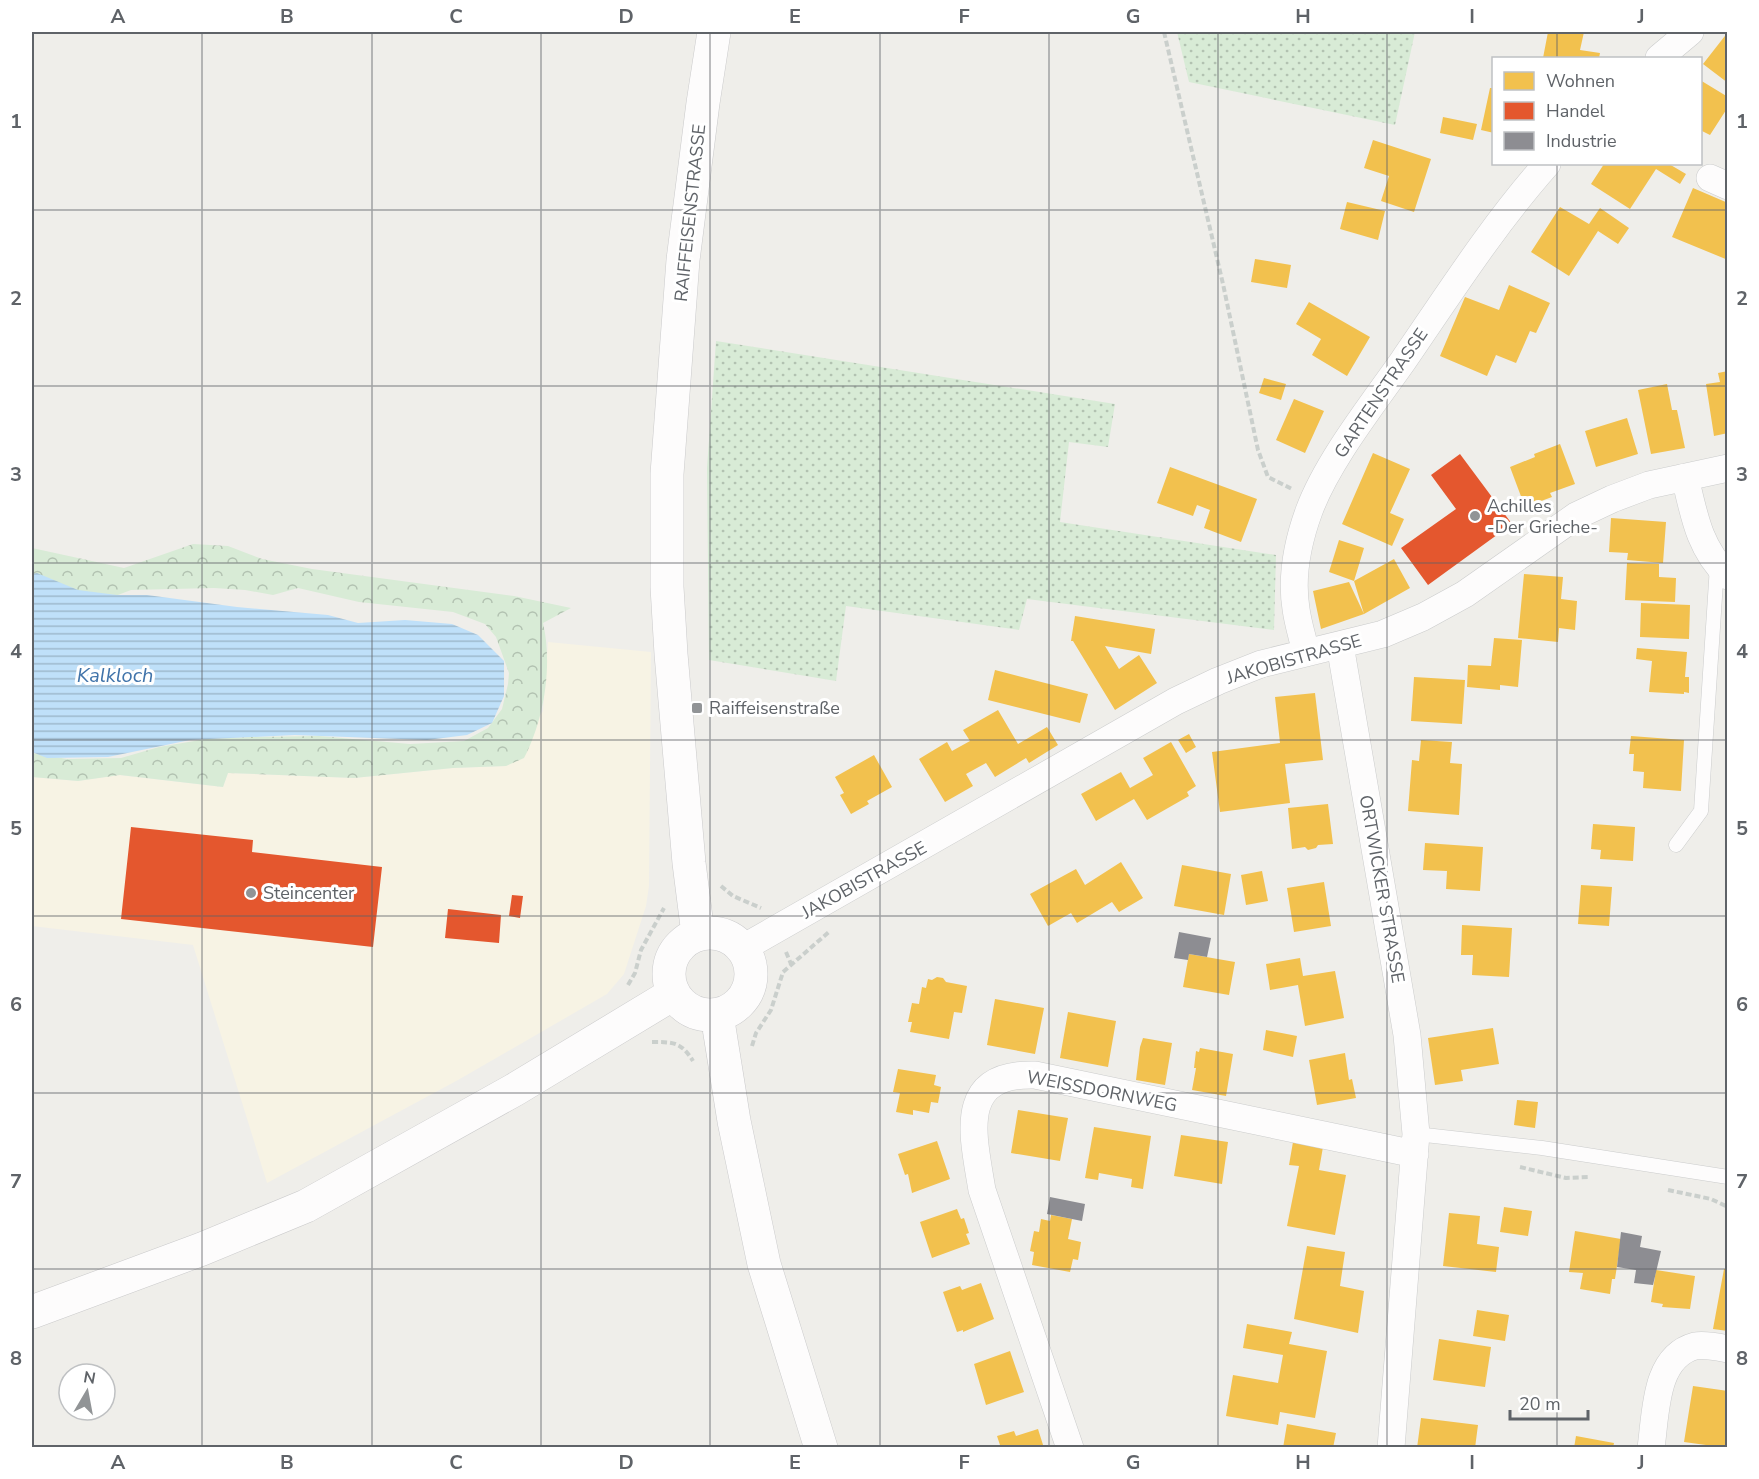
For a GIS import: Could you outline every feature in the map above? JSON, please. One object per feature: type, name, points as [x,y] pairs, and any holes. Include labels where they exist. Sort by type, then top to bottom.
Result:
[{"type":"street","name":"RAIFFEISENSTRASSE","points":[[698,934],[671,654],[667,474],[684,260],[714,32]]},
{"type":"street","points":[[1660,57],[1690,32]]},
{"type":"street","name":"GARTENSTRASSE","points":[[1306,653],[1296,609],[1294,584],[1302,536],[1314,499],[1343,448],[1387,384],[1513,203],[1546,165]]},
{"type":"street","name":"JAKOBISTRASSE","points":[[742,948],[1176,701],[1261,664],[1383,634],[1422,617],[1465,594],[1576,516],[1649,485],[1728,468]]},
{"type":"street","points":[[1684,477],[1703,543],[1722,571]]},
{"type":"street","name":"ORTWICKER STRASSE","points":[[1340,645],[1407,1035],[1415,1144],[1391,1448]]},
{"type":"street","points":[[698,934],[723,934],[742,948],[749,960],[752,974],[743,1000],[732,1010],[706,1016],[681,1005],[673,994],[669,976],[672,958],[678,947],[687,939],[698,934]]},
{"type":"street","points":[[32,1312],[202,1249],[306,1206],[514,1090],[673,994]]},
{"type":"street","points":[[717,1015],[734,1121],[764,1264],[821,1448]]},
{"type":"street","name":"WEISSDORNWEG","points":[[1070,1448],[982,1190],[976,1152],[975,1118],[977,1103],[985,1089],[999,1079],[1017,1075],[1035,1075],[1415,1144]]},
{"type":"street","points":[[1651,1448],[1659,1389],[1666,1369],[1678,1355],[1695,1346],[1728,1348]]},
{"type":"lane","points":[[1676,845],[1701,811],[1722,571]]},
{"type":"lane","points":[[1415,1144],[1542,1148],[1728,1177]]},
{"type":"path","points":[[1164,32],[1223,284],[1258,450],[1268,477],[1314,499]]},
{"type":"path","points":[[776,929],[767,910],[733,896],[723,885],[693,890],[667,900],[660,918],[641,950],[635,973],[621,993],[648,1041],[669,1042],[684,1048],[695,1064],[752,1054],[756,1033],[771,1010],[783,972],[832,929]]},
{"type":"shaded area","points":[[548,642],[651,652],[649,886],[646,906],[624,974],[607,994],[458,1080],[267,1183],[193,945],[32,926],[32,777],[78,781],[119,775],[223,787],[228,773],[354,778],[453,768],[506,766],[543,711]]},
{"type":"green space","points":[[1177,32],[1415,32],[1395,125],[1189,82]]},
{"type":"green space","points":[[716,341],[1115,404],[1108,447],[1069,442],[1060,522],[1276,555],[1274,630],[1027,599],[1019,630],[846,606],[836,681],[709,660],[707,468]]},
{"type":"green space","points":[[193,544],[228,546],[262,559],[312,569],[514,596],[571,608],[543,623],[547,656],[545,692],[537,727],[524,758],[506,766],[453,768],[354,778],[228,773],[223,787],[120,775],[78,781],[32,777],[32,753],[67,759],[121,758],[159,747],[206,739],[253,737],[319,736],[410,744],[464,741],[488,728],[502,709],[509,673],[496,637],[485,624],[453,612],[359,602],[298,588],[273,595],[214,588],[131,590],[110,598],[32,586],[32,548],[124,568]]},
{"type":"water","name":"Kalkloch","points":[[37,573],[78,590],[117,595],[147,595],[237,607],[328,615],[358,623],[405,620],[452,624],[478,635],[504,661],[504,696],[492,723],[467,735],[427,740],[295,735],[190,740],[108,757],[47,758],[32,752],[32,574]]},
{"type":"building: Wohnen","points":[[1548,32],[1584,32],[1580,50],[1600,53],[1599,57],[1543,57]]},
{"type":"building: Wohnen","points":[[1728,32],[1728,83],[1703,64]]},
{"type":"building: Wohnen","points":[[1702,81],[1728,97],[1728,107],[1710,135],[1702,131]]},
{"type":"building: Wohnen","points":[[1490,88],[1492,88],[1492,133],[1481,130]]},
{"type":"building: Wohnen","points":[[1443,117],[1477,124],[1473,140],[1440,133]]},
{"type":"building: Wohnen","points":[[1373,140],[1431,159],[1414,212],[1381,201],[1389,176],[1364,168]]},
{"type":"building: Wohnen","points":[[1603,165],[1671,165],[1686,174],[1680,184],[1656,169],[1630,209],[1591,184]]},
{"type":"building: Wohnen","points":[[1693,188],[1728,203],[1728,260],[1672,237]]},
{"type":"building: Wohnen","points":[[1347,202],[1385,211],[1378,240],[1340,229]]},
{"type":"building: Wohnen","points":[[1560,207],[1589,224],[1600,208],[1629,228],[1618,244],[1598,231],[1569,276],[1531,252]]},
{"type":"building: Wohnen","points":[[1255,259],[1291,265],[1287,288],[1251,282]]},
{"type":"building: Wohnen","points":[[1509,285],[1550,303],[1536,333],[1530,331],[1516,363],[1496,355],[1487,376],[1440,356],[1465,297],[1499,310]]},
{"type":"building: Wohnen","points":[[1309,302],[1370,337],[1347,376],[1312,355],[1321,339],[1296,324]]},
{"type":"building: Wohnen","points":[[1728,371],[1728,433],[1714,436],[1706,384],[1720,382],[1718,373]]},
{"type":"building: Wohnen","points":[[1264,378],[1286,384],[1281,400],[1259,393]]},
{"type":"building: Wohnen","points":[[1667,384],[1672,410],[1677,410],[1685,448],[1651,454],[1638,390]]},
{"type":"building: Wohnen","points":[[1294,399],[1324,411],[1305,453],[1276,440]]},
{"type":"building: Wohnen","points":[[1627,418],[1638,454],[1596,467],[1585,431]]},
{"type":"building: Wohnen","points":[[1560,444],[1575,484],[1550,493],[1552,497],[1525,507],[1510,467]]},
{"type":"building: Wohnen","points":[[1373,453],[1410,469],[1390,513],[1404,519],[1392,546],[1342,524]]},
{"type":"building: Wohnen","points":[[1170,467],[1257,499],[1241,542],[1204,528],[1210,510],[1197,505],[1193,516],[1157,503]]},
{"type":"building: Wohnen","points":[[1611,518],[1666,522],[1663,563],[1627,560],[1628,553],[1609,552]]},
{"type":"building: Wohnen","points":[[1339,540],[1364,548],[1354,581],[1329,572]]},
{"type":"building: Wohnen","points":[[1394,559],[1410,588],[1364,614],[1354,581]]},
{"type":"building: Wohnen","points":[[1627,563],[1659,564],[1659,577],[1676,578],[1675,602],[1625,600]]},
{"type":"building: Wohnen","points":[[1524,574],[1563,577],[1561,599],[1577,601],[1575,630],[1559,628],[1558,642],[1518,638]]},
{"type":"building: Wohnen","points":[[1349,582],[1364,614],[1321,629],[1313,591]]},
{"type":"building: Wohnen","points":[[1641,603],[1690,605],[1689,639],[1640,637]]},
{"type":"building: Wohnen","points":[[1075,616],[1155,629],[1151,654],[1105,646],[1119,669],[1139,655],[1157,683],[1115,710],[1071,641]]},
{"type":"building: Wohnen","points":[[1494,638],[1522,640],[1518,687],[1500,685],[1500,690],[1467,687],[1468,665],[1491,666]]},
{"type":"building: Wohnen","points":[[1637,648],[1687,652],[1685,677],[1689,677],[1689,693],[1649,692],[1652,661],[1636,659]]},
{"type":"building: Wohnen","points":[[995,670],[1088,694],[1080,723],[988,700]]},
{"type":"building: Wohnen","points":[[1414,677],[1465,680],[1462,724],[1411,721]]},
{"type":"building: Wohnen","points":[[1315,693],[1323,760],[1285,764],[1290,803],[1220,812],[1212,752],[1280,743],[1275,697]]},
{"type":"building: Wohnen","points":[[998,710],[1018,744],[1047,727],[1058,745],[1029,763],[1026,758],[995,777],[986,763],[966,774],[973,786],[945,802],[919,759],[947,742],[952,751],[970,741],[963,730]]},
{"type":"building: Wohnen","points":[[1189,734],[1196,747],[1186,753],[1178,740]]},
{"type":"building: Wohnen","points":[[1631,736],[1684,740],[1681,791],[1643,788],[1644,772],[1633,771],[1634,754],[1629,754]]},
{"type":"building: Wohnen","points":[[1421,740],[1452,742],[1450,763],[1462,764],[1459,815],[1408,811],[1412,760],[1419,761]]},
{"type":"building: Wohnen","points":[[1171,742],[1196,786],[1187,792],[1189,796],[1147,820],[1134,799],[1096,821],[1081,794],[1121,772],[1130,788],[1153,775],[1143,758]]},
{"type":"building: Wohnen","points":[[874,755],[892,787],[867,801],[869,804],[851,814],[840,795],[844,793],[835,777]]},
{"type":"building: Wohnen","points":[[1328,804],[1333,844],[1318,845],[1308,850],[1305,847],[1292,849],[1288,808]]},
{"type":"building: Wohnen","points":[[1593,824],[1635,827],[1633,861],[1600,859],[1601,850],[1591,849]]},
{"type":"building: Wohnen","points":[[1425,843],[1483,847],[1480,891],[1446,889],[1447,871],[1423,870]]},
{"type":"building: Wohnen","points":[[1121,862],[1143,898],[1119,912],[1112,902],[1077,923],[1071,913],[1048,926],[1030,894],[1076,869],[1085,885]]},
{"type":"building: Wohnen","points":[[1182,865],[1231,874],[1224,915],[1174,906]]},
{"type":"building: Wohnen","points":[[1262,871],[1268,901],[1246,905],[1241,875]]},
{"type":"building: Wohnen","points":[[1324,882],[1331,926],[1294,932],[1287,888]]},
{"type":"building: Wohnen","points":[[1581,885],[1612,887],[1609,926],[1578,924]]},
{"type":"building: Wohnen","points":[[1462,925],[1512,928],[1509,977],[1472,975],[1473,955],[1461,955]]},
{"type":"building: Wohnen","points":[[1189,954],[1235,962],[1229,995],[1183,987]]},
{"type":"building: Wohnen","points":[[1300,958],[1303,976],[1335,971],[1344,1018],[1305,1026],[1298,985],[1270,990],[1266,964]]},
{"type":"building: Wohnen","points":[[937,977],[943,978],[946,982],[967,986],[962,1013],[954,1012],[949,1039],[910,1032],[912,1022],[908,1022],[912,1003],[919,1004],[922,987],[926,988],[928,979],[932,980]]},
{"type":"building: Wohnen","points":[[995,999],[1044,1008],[1035,1054],[987,1045]]},
{"type":"building: Wohnen","points":[[1068,1012],[1116,1021],[1108,1067],[1060,1058]]},
{"type":"building: Wohnen","points":[[1493,1028],[1499,1064],[1461,1070],[1463,1081],[1435,1085],[1428,1038]]},
{"type":"building: Wohnen","points":[[1266,1030],[1297,1036],[1293,1057],[1263,1050]]},
{"type":"building: Wohnen","points":[[1143,1038],[1172,1043],[1165,1085],[1136,1080]]},
{"type":"building: Wohnen","points":[[1200,1048],[1233,1054],[1226,1096],[1192,1090],[1196,1051],[1199,1052]]},
{"type":"building: Wohnen","points":[[1345,1053],[1349,1080],[1352,1079],[1356,1098],[1317,1105],[1309,1060]]},
{"type":"building: Wohnen","points":[[898,1069],[936,1075],[934,1085],[941,1087],[938,1103],[931,1102],[929,1113],[913,1110],[913,1115],[896,1112],[900,1093],[893,1092]]},
{"type":"building: Wohnen","points":[[1517,1100],[1538,1102],[1535,1128],[1514,1125]]},
{"type":"building: Wohnen","points":[[1018,1110],[1068,1118],[1060,1161],[1011,1153]]},
{"type":"building: Wohnen","points":[[1094,1127],[1151,1136],[1143,1189],[1131,1187],[1132,1179],[1099,1173],[1098,1180],[1085,1178]]},
{"type":"building: Wohnen","points":[[1181,1135],[1228,1142],[1222,1184],[1174,1176]]},
{"type":"building: Wohnen","points":[[937,1141],[950,1179],[912,1193],[908,1174],[905,1175],[898,1154]]},
{"type":"building: Wohnen","points":[[1293,1142],[1323,1147],[1319,1170],[1346,1175],[1335,1235],[1287,1226],[1299,1166],[1289,1165]]},
{"type":"building: Wohnen","points":[[1504,1207],[1532,1211],[1528,1236],[1500,1232]]},
{"type":"building: Wohnen","points":[[957,1209],[961,1219],[964,1218],[970,1244],[932,1258],[920,1222]]},
{"type":"building: Wohnen","points":[[1449,1213],[1480,1216],[1477,1244],[1499,1247],[1496,1272],[1443,1266]]},
{"type":"building: Wohnen","points":[[1051,1215],[1072,1219],[1068,1239],[1081,1242],[1078,1260],[1073,1259],[1070,1272],[1032,1265],[1034,1252],[1030,1251],[1034,1231],[1039,1232],[1041,1219],[1050,1221]]},
{"type":"building: Wohnen","points":[[1575,1231],[1621,1239],[1615,1279],[1612,1279],[1610,1294],[1580,1289],[1583,1273],[1569,1272]]},
{"type":"building: Wohnen","points":[[1307,1246],[1345,1252],[1340,1286],[1364,1291],[1358,1333],[1294,1319]]},
{"type":"building: Wohnen","points":[[1724,1269],[1728,1269],[1728,1331],[1713,1329]]},
{"type":"building: Wohnen","points":[[1656,1270],[1695,1276],[1690,1309],[1662,1307],[1663,1304],[1651,1302]]},
{"type":"building: Wohnen","points":[[981,1283],[994,1319],[963,1332],[963,1330],[957,1332],[943,1292],[960,1286],[962,1290]]},
{"type":"building: Wohnen","points":[[1477,1310],[1509,1315],[1505,1341],[1473,1336]]},
{"type":"building: Wohnen","points":[[1247,1324],[1292,1332],[1289,1344],[1327,1351],[1315,1418],[1280,1412],[1278,1425],[1226,1416],[1233,1375],[1278,1383],[1283,1355],[1243,1348]]},
{"type":"building: Wohnen","points":[[1439,1339],[1491,1347],[1485,1387],[1433,1380]]},
{"type":"building: Wohnen","points":[[1010,1351],[1024,1392],[986,1405],[974,1364]]},
{"type":"building: Wohnen","points":[[1693,1386],[1728,1391],[1728,1448],[1684,1442]]},
{"type":"building: Wohnen","points":[[1421,1418],[1478,1425],[1475,1448],[1417,1448]]},
{"type":"building: Wohnen","points":[[1287,1424],[1336,1433],[1333,1448],[1283,1448]]},
{"type":"building: Wohnen","points":[[1038,1429],[1044,1448],[1001,1448],[997,1436],[1014,1431],[1016,1436]]},
{"type":"building: Wohnen","points":[[1576,1436],[1614,1443],[1613,1448],[1574,1448]]},
{"type":"building: Handel","name":"Achilles -Der Grieche-","points":[[1460,454],[1512,524],[1428,585],[1401,548],[1456,509],[1431,475]]},
{"type":"building: Handel","name":"Steincenter","points":[[131,827],[253,840],[252,852],[382,867],[373,947],[121,919]]},
{"type":"building: Handel","points":[[512,895],[523,896],[520,918],[509,916]]},
{"type":"building: Handel","points":[[448,909],[501,915],[499,943],[445,938]]},
{"type":"building: Industrie","points":[[1179,932],[1211,938],[1207,957],[1189,954],[1188,960],[1174,958]]},
{"type":"building: Industrie","points":[[1050,1197],[1085,1204],[1082,1221],[1047,1214]]},
{"type":"building: Industrie","points":[[1621,1232],[1642,1236],[1640,1247],[1661,1251],[1653,1285],[1634,1283],[1636,1270],[1617,1267]]},
{"type":"place","name":"Achilles -Der Grieche-","points":[[1475,516]]},
{"type":"place","name":"Raiffeisenstraße","points":[[697,708]]},
{"type":"place","name":"Steincenter","points":[[251,893]]}]
